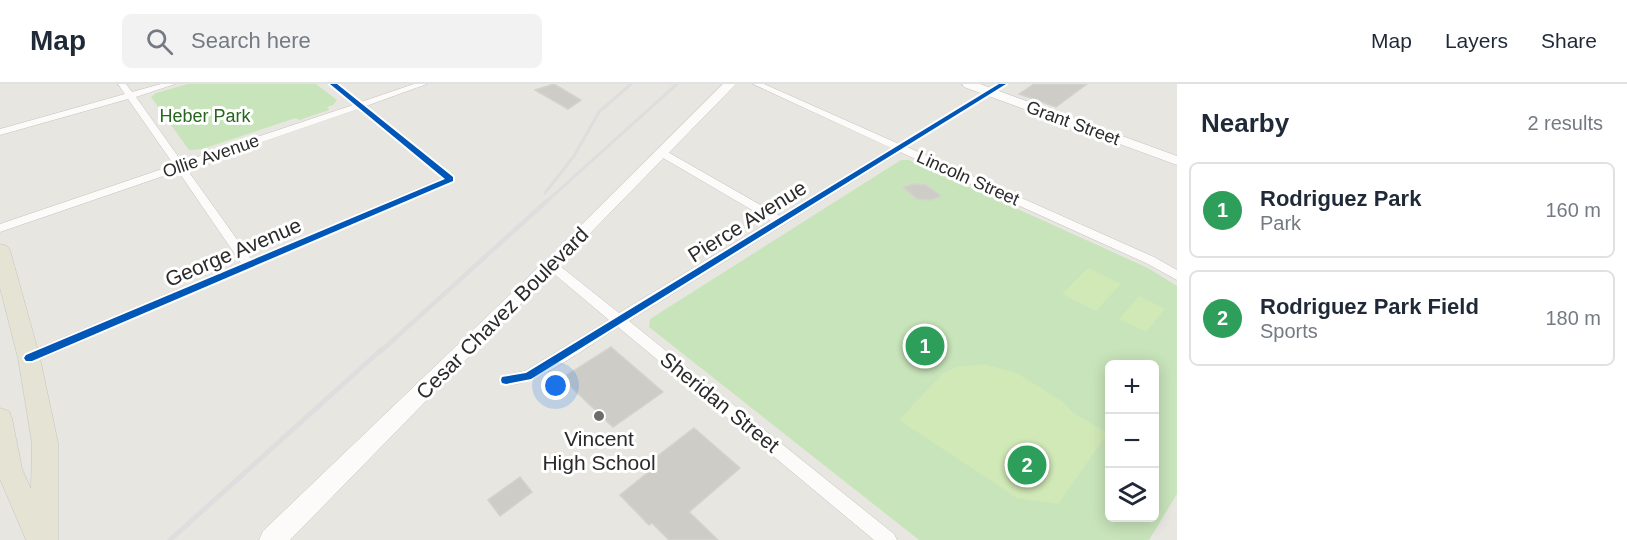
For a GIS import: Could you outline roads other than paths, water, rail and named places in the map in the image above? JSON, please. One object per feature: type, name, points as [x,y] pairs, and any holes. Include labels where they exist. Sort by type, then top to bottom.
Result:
[{"type":"main road","name":"Cesar Chavez Boulevard","points":[[272,540],[551,265],[730,84]]},
{"type":"main road","name":"Grant Street","points":[[968,84],[1177,161]]},
{"type":"main road","points":[[0,250],[29,358],[45,443],[42,540]]},
{"type":"main road","points":[[0,418],[9,469],[42,540]]},
{"type":"street","points":[[122,84],[249,264]]},
{"type":"street","points":[[0,132],[171,84]]},
{"type":"street","points":[[333,84],[360,106]]},
{"type":"street","name":"Ollie Avenue","points":[[0,228],[423,84]]},
{"type":"street","name":"Lincoln Street","points":[[757,84],[1150,260],[1177,276]]},
{"type":"street","name":"Pierce Avenue","points":[[506,380],[528,376],[1003,84]]},
{"type":"street","name":"George Avenue","points":[[29,358],[450,179],[360,106]]},
{"type":"street","points":[[662,153],[780,221]]},
{"type":"street","name":"Sheridan Street","points":[[551,265],[888,540]]},
{"type":"railway","points":[[545,193],[574,156],[599,112],[631,84]]},
{"type":"railway","points":[[546,202],[677,84]]},
{"type":"railway","points":[[381,351],[548,200]]},
{"type":"railway","points":[[170,540],[382,349]]},
{"type":"place","name":"Rodriguez Park","points":[[925,346]]},
{"type":"place","name":"Vincent High School","points":[[599,416]]},
{"type":"place","name":"Rodriguez Park Field","points":[[1027,465]]},
{"type":"park label","name":"Heber Park","points":[[205,116]]}]
